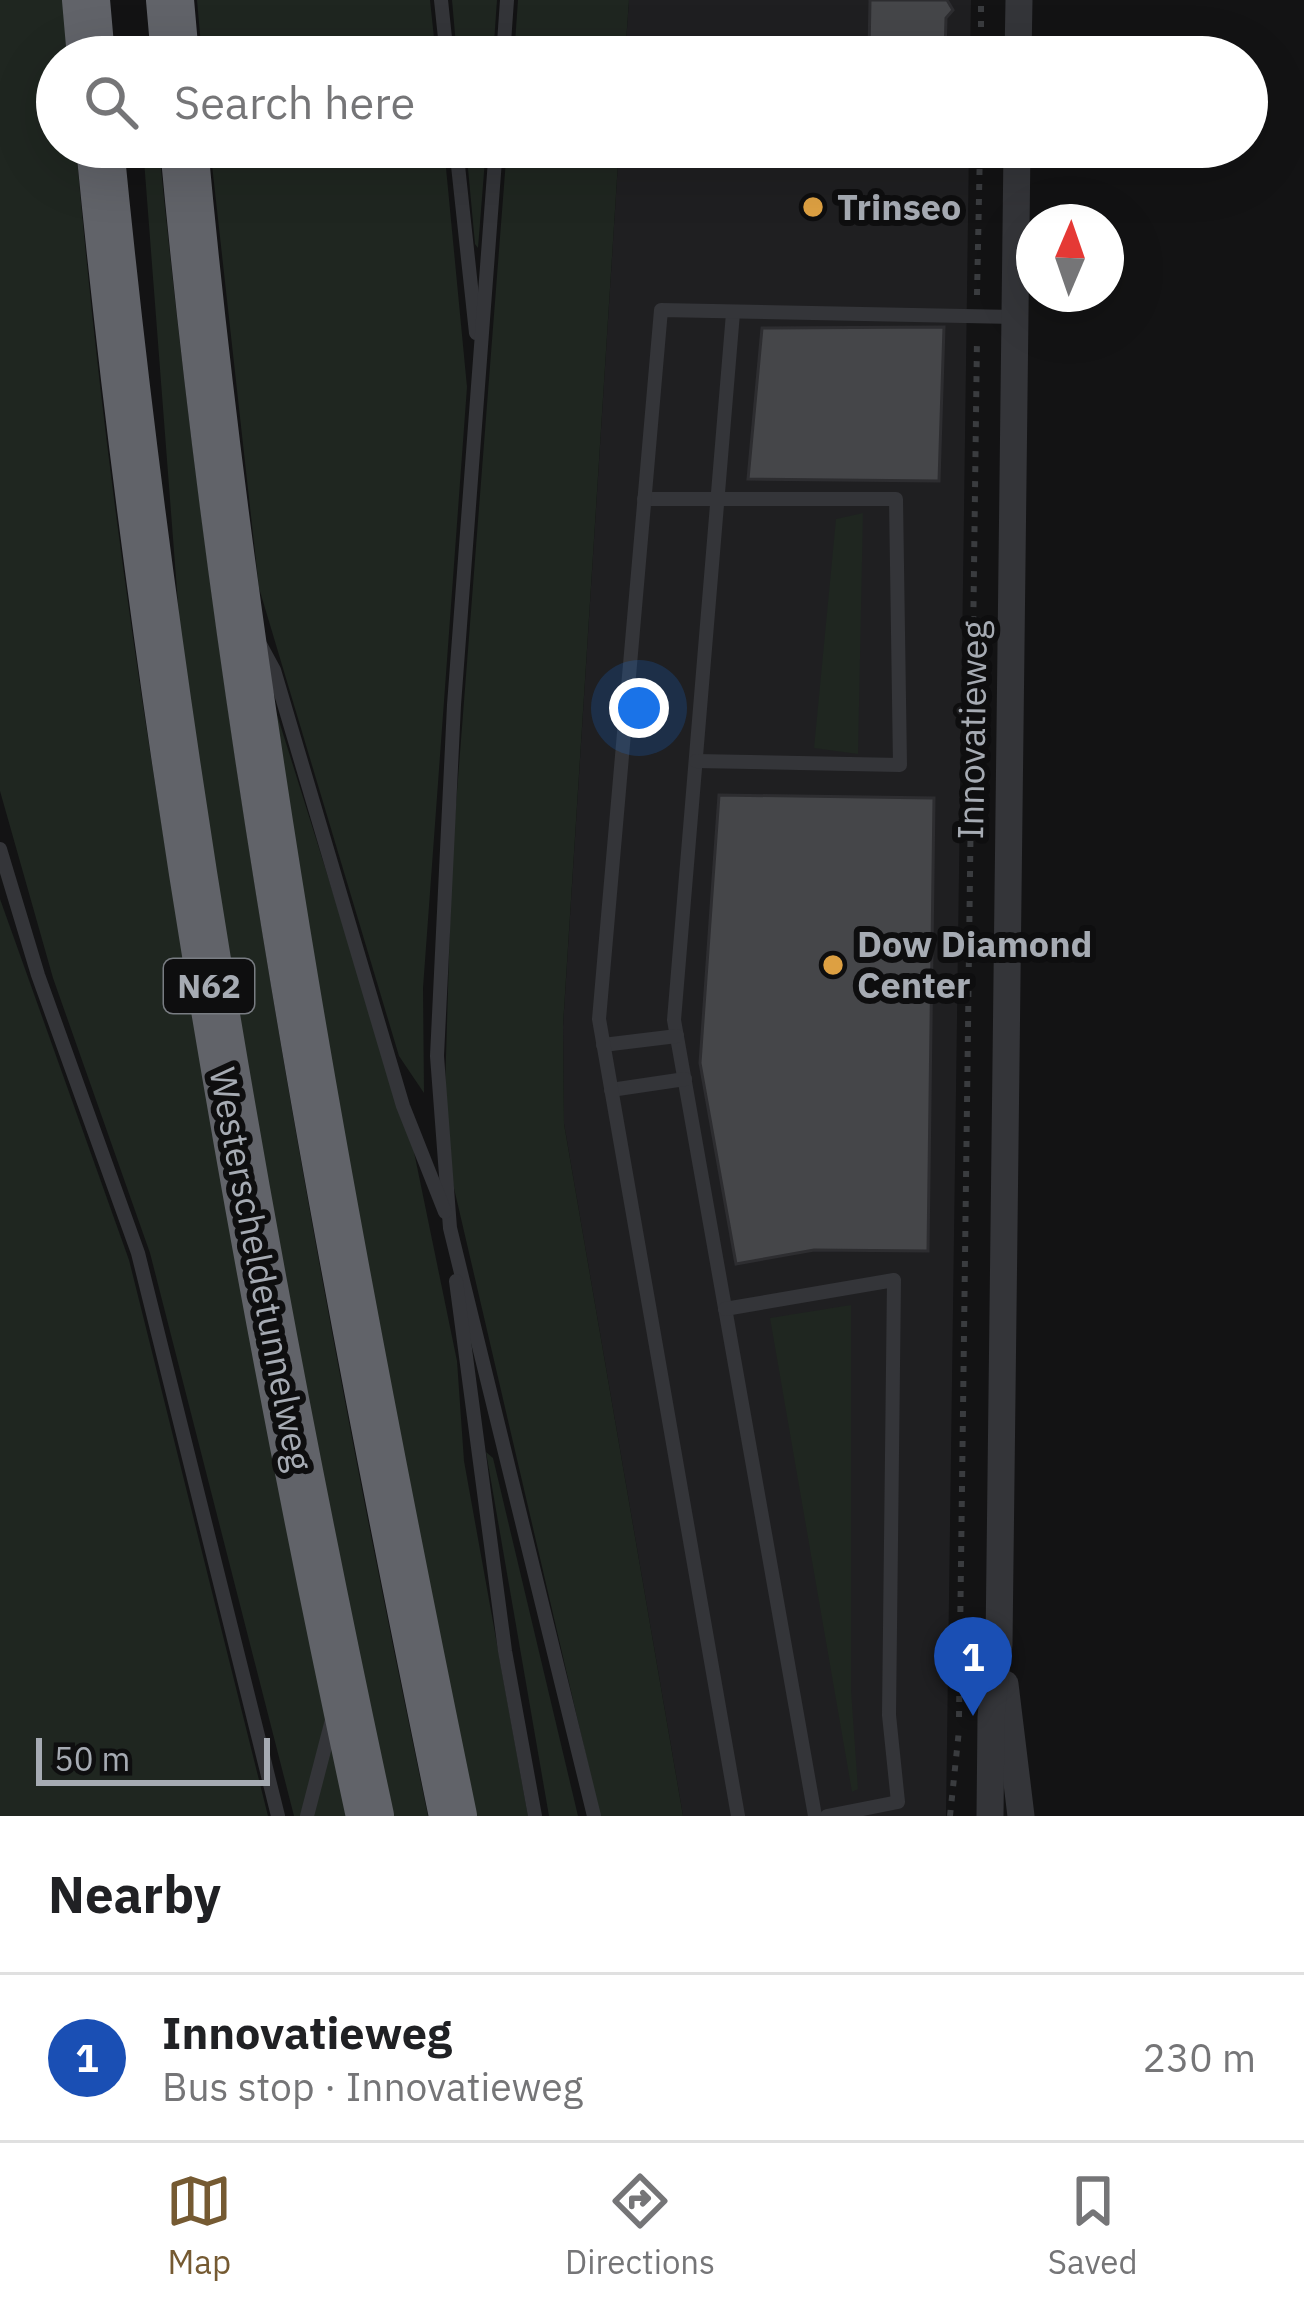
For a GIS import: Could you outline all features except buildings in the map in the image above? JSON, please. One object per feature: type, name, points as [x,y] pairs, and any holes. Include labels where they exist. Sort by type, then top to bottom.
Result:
[{"type":"highway","points":[[86,0],[90,36]]},
{"type":"highway","points":[[170,0],[173,36]]},
{"type":"highway","name":"Westerscheldetunnelweg","points":[[102,168],[136,479],[212,1004],[370,1816]]},
{"type":"highway","name":"N62","points":[[186,168],[236,600],[324,1171],[453,1816]]},
{"type":"street","points":[[1018,36],[1019,0]]},
{"type":"street","name":"Innovatieweg","points":[[991,1816],[991,1717],[999,1644],[1017,168]]},
{"type":"street","name":"Innovatieweg","points":[[999,1644],[1021,1816]]},
{"type":"lane","points":[[441,0],[445,36]]},
{"type":"lane","points":[[504,36],[507,0]]},
{"type":"lane","points":[[458,168],[480,370]]},
{"type":"lane","points":[[494,168],[437,1055],[450,1228],[502,1628],[535,1816]]},
{"type":"lane","points":[[738,1816],[599,1019],[661,310],[1015,317]]},
{"type":"lane","points":[[733,313],[677,1036],[814,1816]]},
{"type":"lane","points":[[644,499],[896,499],[899,765],[696,761]]},
{"type":"lane","points":[[236,600],[274,670],[404,1106],[450,1228],[594,1816]]},
{"type":"lane","points":[[0,849],[38,975],[138,1253],[278,1816]]},
{"type":"lane","points":[[603,1045],[677,1036]]},
{"type":"lane","points":[[611,1090],[685,1079]]},
{"type":"lane","points":[[725,1309],[894,1280],[889,1714],[898,1802],[827,1816]]},
{"type":"lane","points":[[307,1816],[341,1682]]},
{"type":"path","points":[[981,36],[982,0]]},
{"type":"path","name":"Innovatieweg","points":[[950,1816],[959,1733],[980,168]]},
{"type":"shaded area","points":[[0,0],[63,0],[66,36],[36,36],[36,168],[78,168],[123,568],[154,777],[226,1194],[350,1816],[294,1816],[150,1253],[53,978],[0,791]]},
{"type":"shaded area","points":[[197,0],[430,0],[434,36],[200,36]]},
{"type":"shaded area","points":[[452,0],[497,0],[494,36],[455,36]]},
{"type":"shaded area","points":[[518,0],[629,0],[626,36],[515,36]]},
{"type":"shaded area","points":[[629,0],[971,0],[970,36],[626,36]]},
{"type":"shaded area","points":[[145,168],[161,168],[209,576],[272,991],[345,1404],[428,1816],[391,1816],[264,1199],[189,747]]},
{"type":"shaded area","points":[[212,168],[446,168],[467,387],[423,988],[424,1093],[399,1056],[259,588]]},
{"type":"shaded area","points":[[468,168],[484,168],[478,248]]},
{"type":"shaded area","points":[[505,168],[618,168],[563,1025],[564,1124],[683,1816],[600,1816],[450,1171],[445,1090],[452,856]]},
{"type":"shaded area","points":[[618,168],[969,168],[946,1816],[683,1816],[564,1124],[563,1026]]},
{"type":"shaded area","points":[[863,513],[858,754],[814,748],[836,519]]},
{"type":"shaded area","points":[[274,705],[413,1147],[457,1361],[464,1461],[528,1816],[466,1816],[378,1384]]},
{"type":"shaded area","points":[[0,899],[129,1260],[268,1816],[0,1816]]},
{"type":"shaded area","points":[[851,1305],[851,1690],[858,1789],[852,1792],[770,1318]]},
{"type":"shaded area","points":[[486,1452],[493,1458],[578,1816],[549,1816]]},
{"type":"place","name":"Trinseo","points":[[813,207]]},
{"type":"place","name":"Dow Diamond Center","points":[[833,965]]},
{"type":"place","name":"Innovatieweg","points":[[973,1716]]}]
